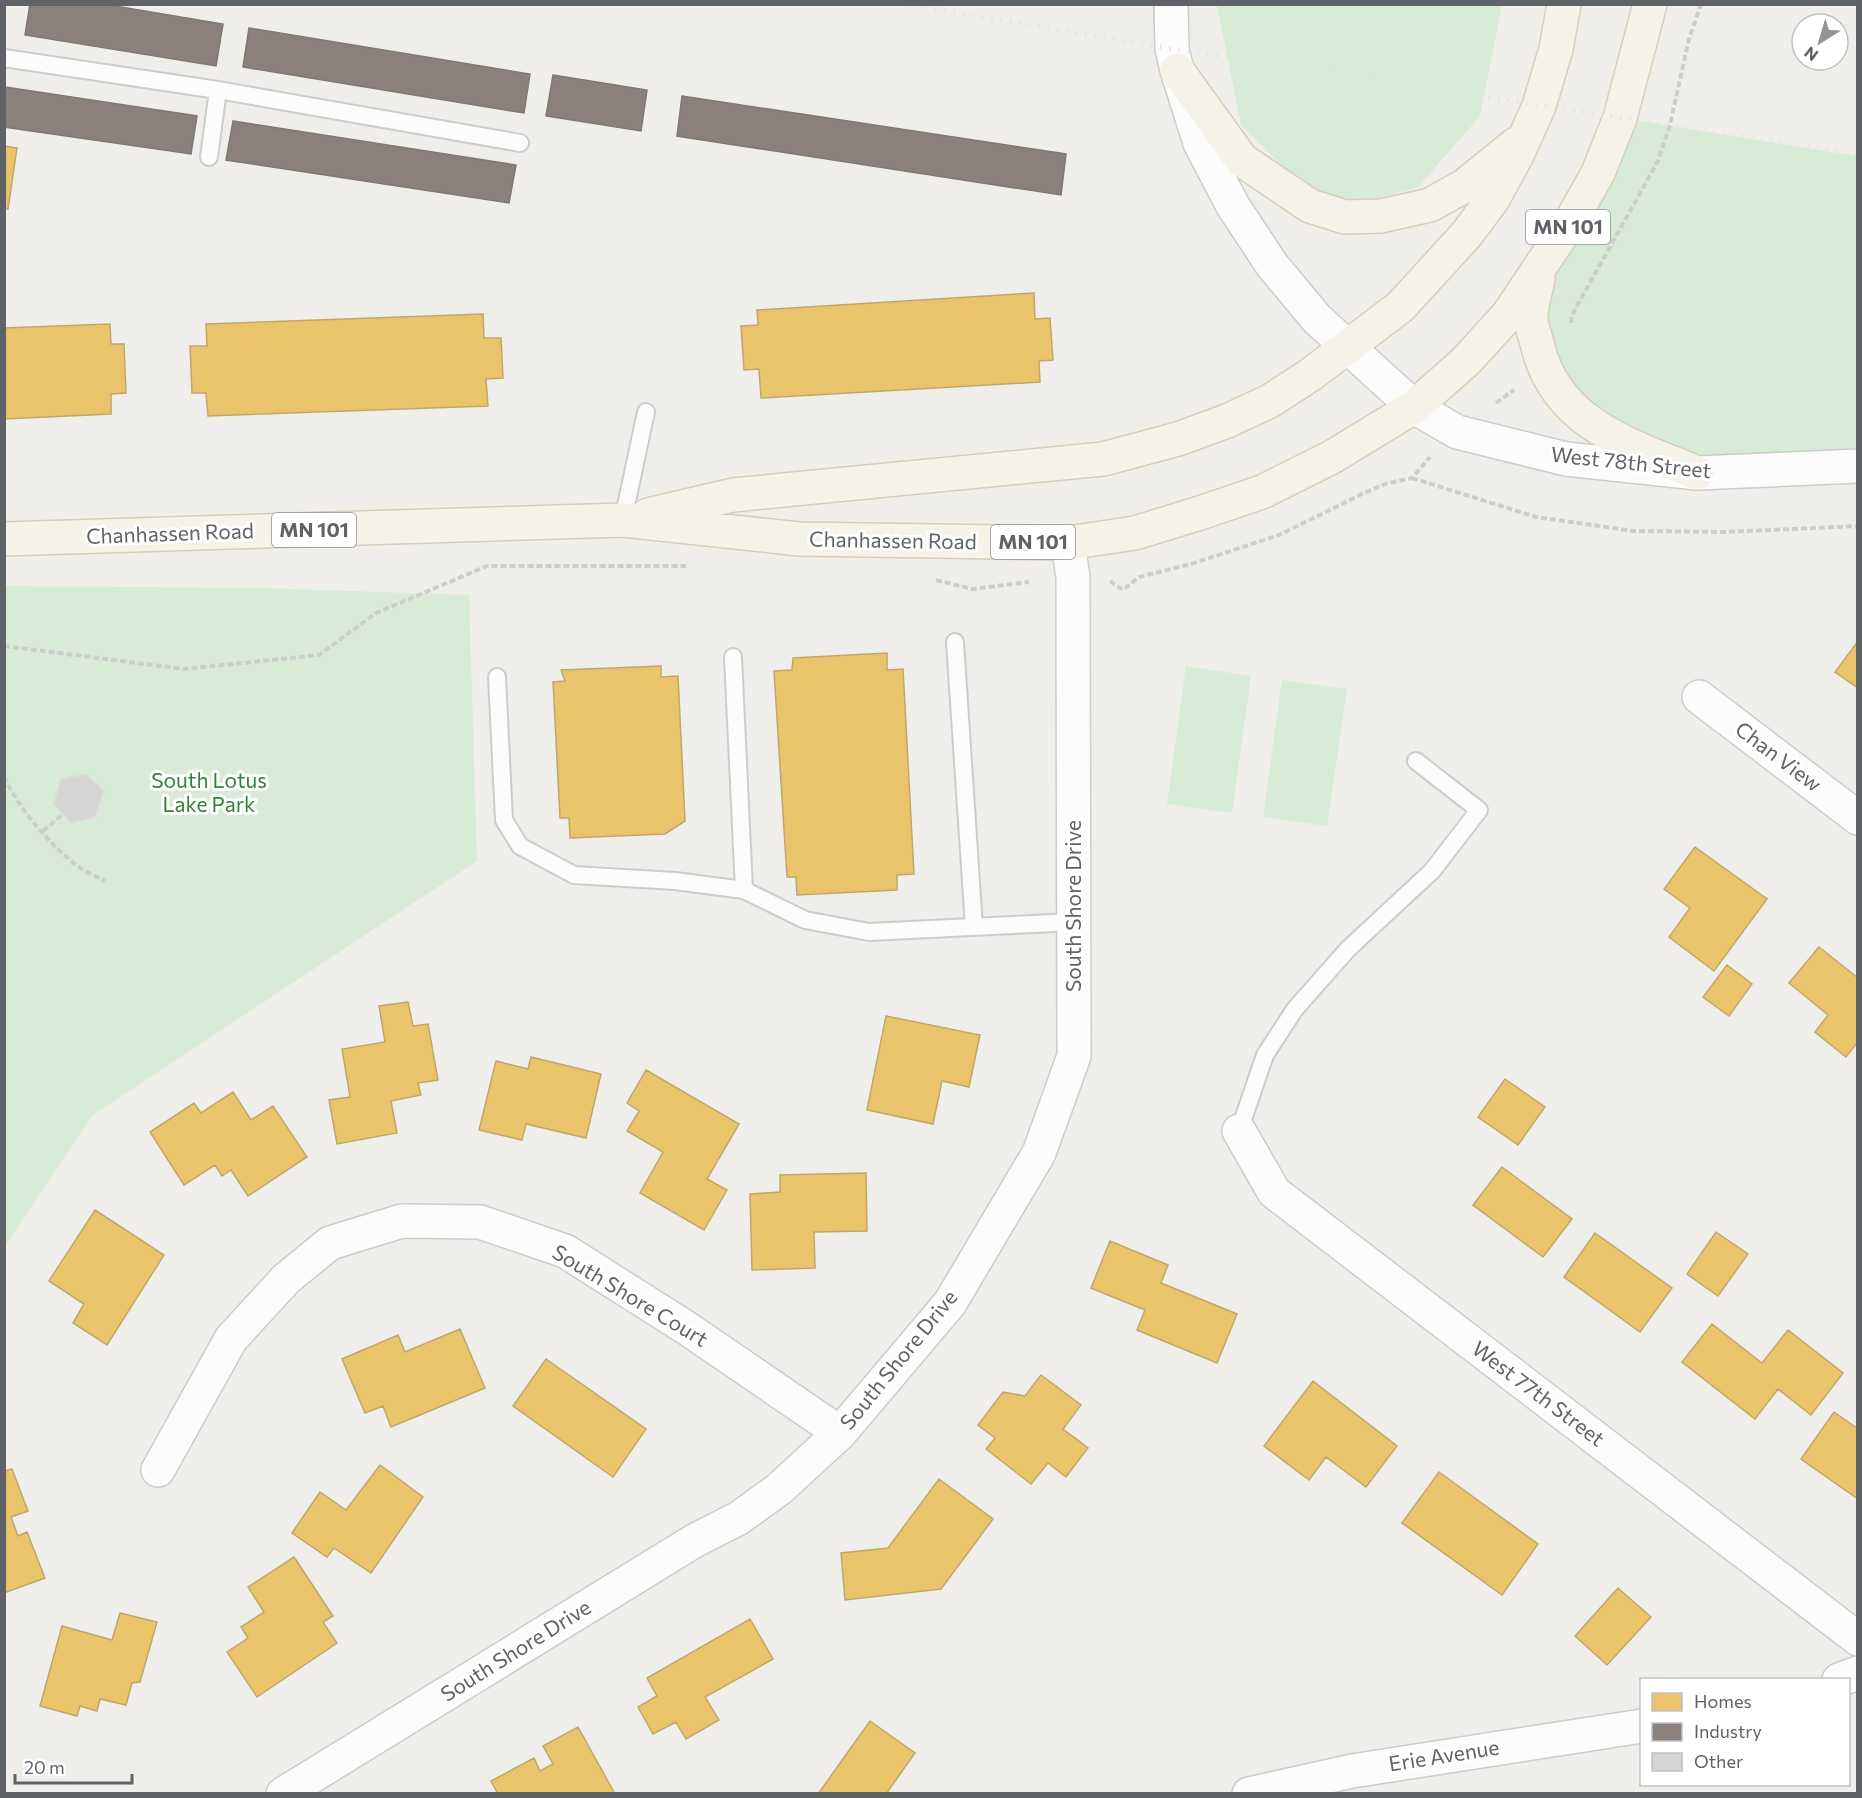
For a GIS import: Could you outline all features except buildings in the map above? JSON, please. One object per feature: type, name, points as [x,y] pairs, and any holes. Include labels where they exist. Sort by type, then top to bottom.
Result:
[{"type":"main road","name":"Chanhassen Road","points":[[623,520],[733,495],[1103,459],[1178,439],[1227,421],[1270,401],[1400,307],[1466,235],[1493,199],[1539,106],[1564,4]]},
{"type":"main road","name":"Chanhassen Road","points":[[4,539],[623,520],[799,539],[1068,543],[1135,533],[1262,492],[1332,457],[1414,407],[1465,362],[1508,315],[1540,270],[1598,173],[1620,118],[1650,4]]},
{"type":"main road","points":[[1177,70],[1242,160],[1310,206],[1345,217],[1381,216],[1430,205],[1464,186],[1526,135]]},
{"type":"main road","points":[[1540,270],[1531,319],[1543,369],[1557,392],[1580,417],[1613,437],[1697,473]]},
{"type":"street","name":"West 78th Street","points":[[1171,4],[1172,49],[1177,70],[1200,142],[1233,206],[1272,265],[1317,319],[1414,407],[1456,432],[1566,459],[1697,473],[1857,466]]},
{"type":"street","name":"South Shore Drive","points":[[282,1794],[694,1541],[739,1518],[779,1489],[840,1433],[950,1303],[1039,1153],[1074,1056],[1073,576],[1068,543]]},
{"type":"street","name":"Chan View","points":[[1699,697],[1857,818]]},
{"type":"street","name":"West 77th Street","points":[[1239,1131],[1274,1191],[1857,1639]]},
{"type":"street","name":"South Shore Court","points":[[158,1470],[231,1339],[286,1280],[330,1242],[402,1221],[480,1222],[565,1251],[685,1327],[840,1433]]},
{"type":"street","name":"Erie Avenue","points":[[1249,1794],[1352,1771],[1640,1726]]},
{"type":"lane","points":[[4,58],[218,90],[520,143]]},
{"type":"lane","points":[[209,157],[218,90]]},
{"type":"lane","points":[[623,520],[646,412]]},
{"type":"lane","points":[[955,642],[974,927]]},
{"type":"lane","points":[[733,657],[744,890]]},
{"type":"lane","points":[[497,677],[504,820],[520,846],[574,876],[675,881],[744,890],[805,921],[868,932],[1075,922]]},
{"type":"lane","points":[[1239,1131],[1265,1055],[1295,1009],[1348,949],[1432,871],[1479,810],[1416,761]]},
{"type":"path","points":[[1412,478],[1536,516],[1634,531],[1726,532],[1857,526]]},
{"type":"path","points":[[4,777],[12,792],[43,831],[73,863],[105,881]]},
{"type":"path","points":[[43,831],[63,814]]},
{"type":"green space","points":[[1217,5],[1502,5],[1480,116],[1418,187],[1329,212],[1241,125]]},
{"type":"green space","points":[[1620,118],[1857,156],[1857,466],[1697,473],[1613,437],[1543,369],[1540,270]]},
{"type":"green space","name":"South Lotus Lake Park","points":[[5,586],[261,588],[469,595],[477,861],[93,1115],[5,1246]]},
{"type":"green space","points":[[1186,666],[1251,676],[1232,813],[1167,804]]},
{"type":"green space","points":[[1282,680],[1347,689],[1327,826],[1263,817]]},
{"type":"railway","points":[[907,4],[1172,49],[1858,154]]}]
